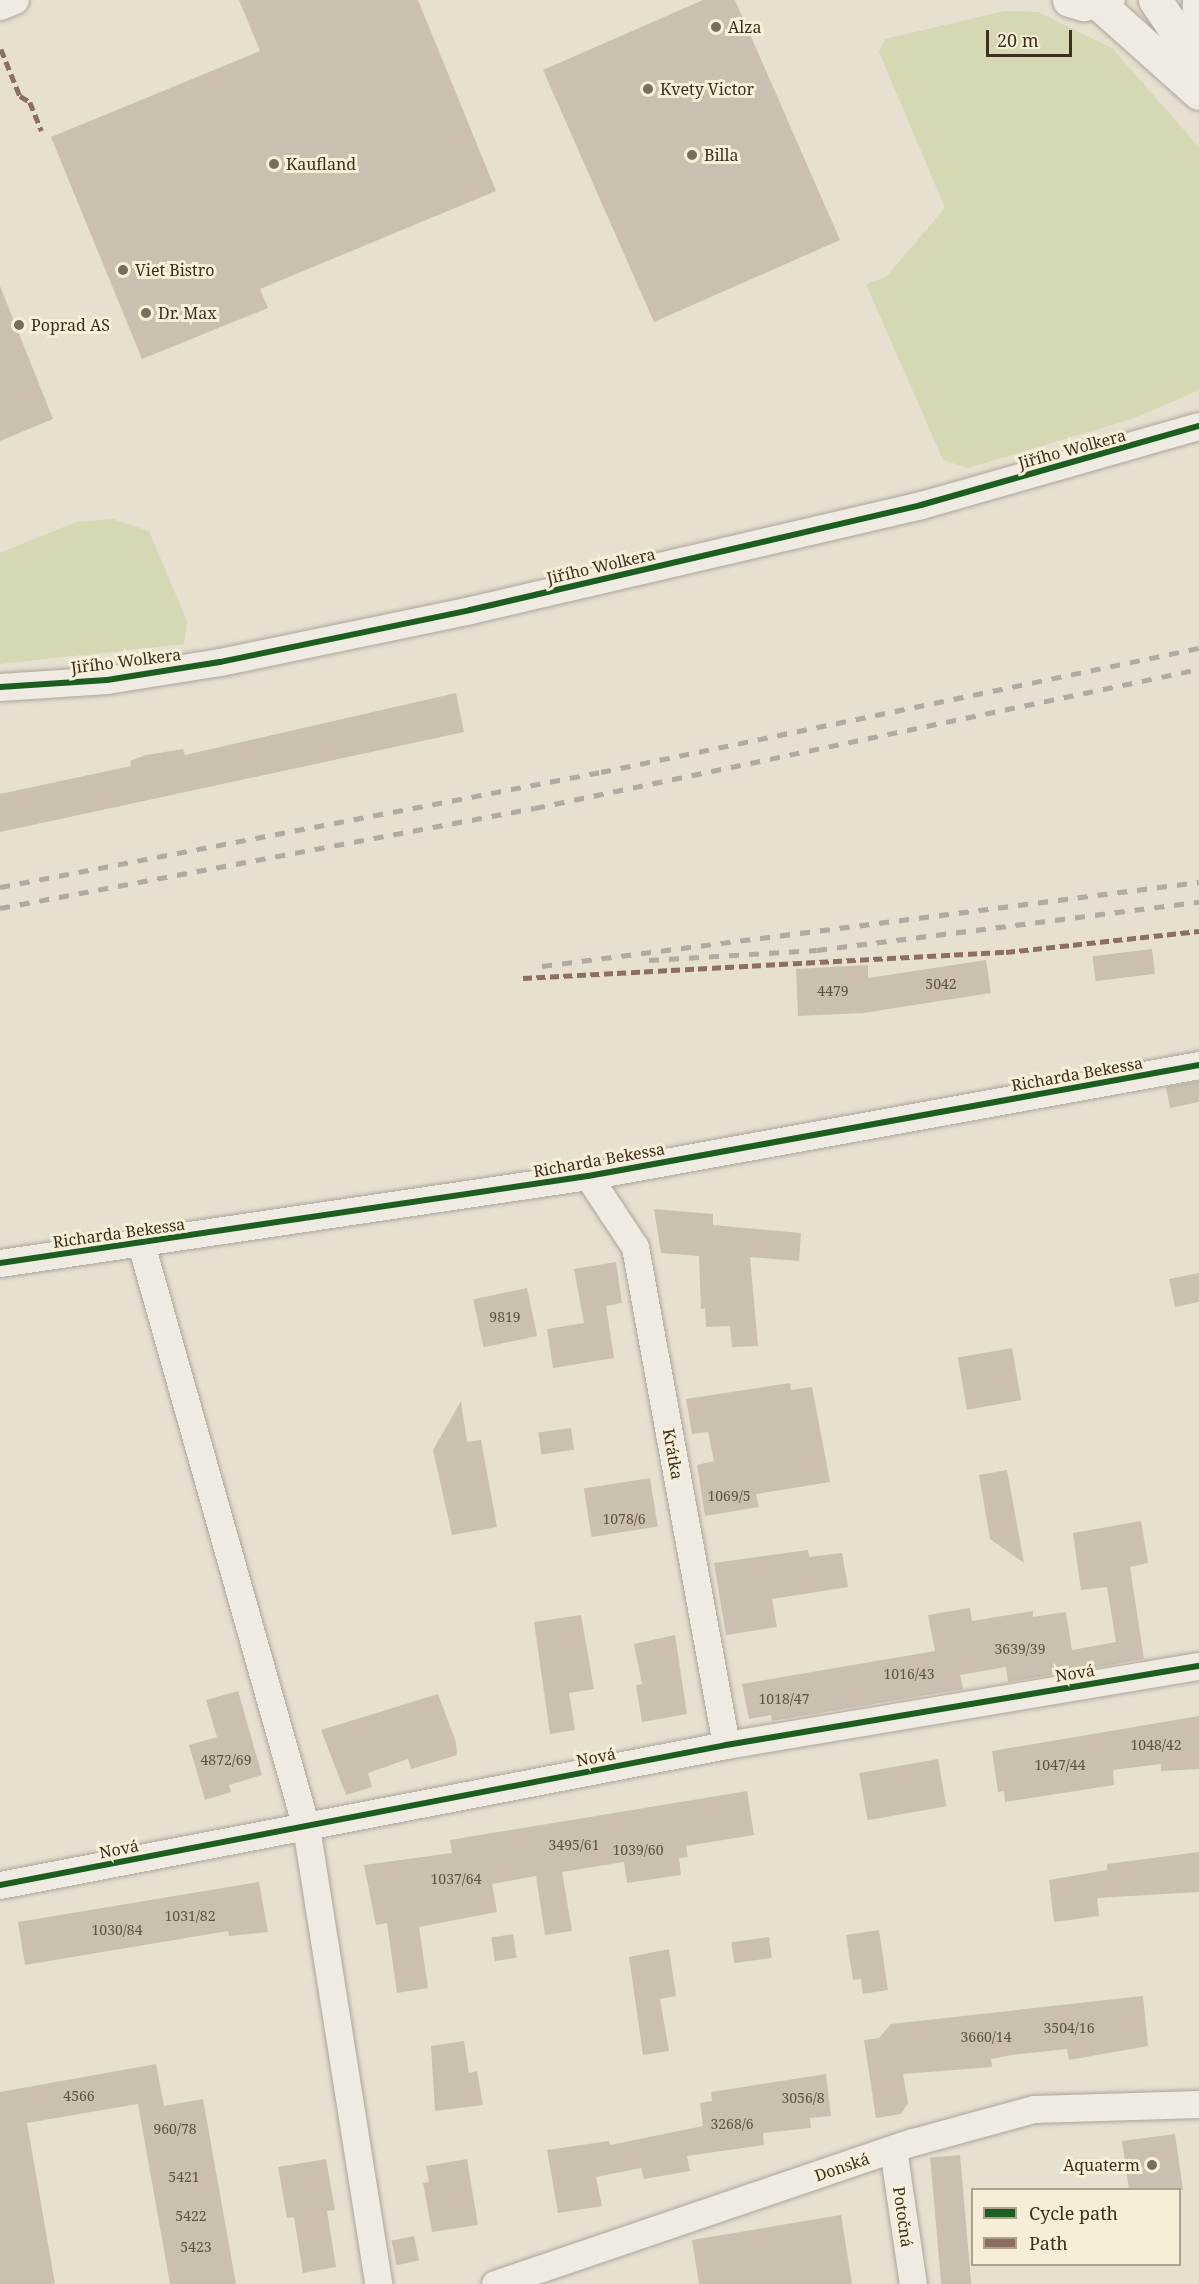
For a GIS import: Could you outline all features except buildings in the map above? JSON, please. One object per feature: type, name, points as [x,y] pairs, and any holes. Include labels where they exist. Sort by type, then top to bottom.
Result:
[{"type":"street","points":[[0,6],[15,0]]},
{"type":"street","points":[[1155,0],[1196,61]]},
{"type":"street","points":[[1196,0],[1196,61]]},
{"type":"street","points":[[1092,1],[1199,93]]},
{"type":"street","name":"Jiřího Wolkera","points":[[0,687],[107,680],[220,662],[470,610],[921,504],[1199,426]]},
{"type":"street","name":"Richarda Bekessa","points":[[0,1263],[141,1244],[588,1176],[1199,1065]]},
{"type":"street","name":"Krátka","points":[[588,1176],[635,1247],[726,1745]]},
{"type":"street","points":[[141,1244],[306,1827],[378,2284]]},
{"type":"street","name":"Nová","points":[[0,1885],[726,1745],[1199,1666]]},
{"type":"street","name":"Donská","points":[[495,2284],[893,2150],[1034,2109],[1199,2104]]},
{"type":"street","name":"Potočná","points":[[893,2150],[913,2284]]},
{"type":"green space","points":[[1004,11],[1038,12],[1112,48],[1199,147],[1199,390],[1135,418],[968,468],[943,460],[866,284],[886,277],[945,208],[879,52],[885,39]]},
{"type":"green space","points":[[113,519],[149,531],[187,621],[184,644],[0,664],[0,553],[76,522]]},
{"type":"railway","points":[[0,887],[601,772],[1199,648]]},
{"type":"railway","points":[[0,908],[535,808],[1199,669]]},
{"type":"railway","points":[[542,966],[1199,882]]},
{"type":"railway","points":[[649,960],[817,950],[1199,902]]},
{"type":"marked path","points":[[1,49],[20,96],[30,102],[42,131]]},
{"type":"marked path","points":[[523,978],[1006,952],[1199,931]]},
{"type":"cycle path","points":[[0,687],[107,680],[220,662],[470,610],[921,505],[1199,426]]},
{"type":"cycle path","points":[[0,1263],[588,1176],[1199,1065]]},
{"type":"cycle path","points":[[0,1885],[726,1745],[1199,1666]]},
{"type":"place","name":"Alza","points":[[716,27]]},
{"type":"place","name":"Kvety Victor","points":[[648,89]]},
{"type":"place","name":"Billa","points":[[692,155]]},
{"type":"place","name":"Kaufland","points":[[274,164]]},
{"type":"place","name":"Viet Bistro","points":[[123,270]]},
{"type":"place","name":"Dr. Max","points":[[146,313]]},
{"type":"place","name":"Poprad AS","points":[[19,325]]},
{"type":"place","name":"Aquaterm","points":[[1152,2165]]}]
